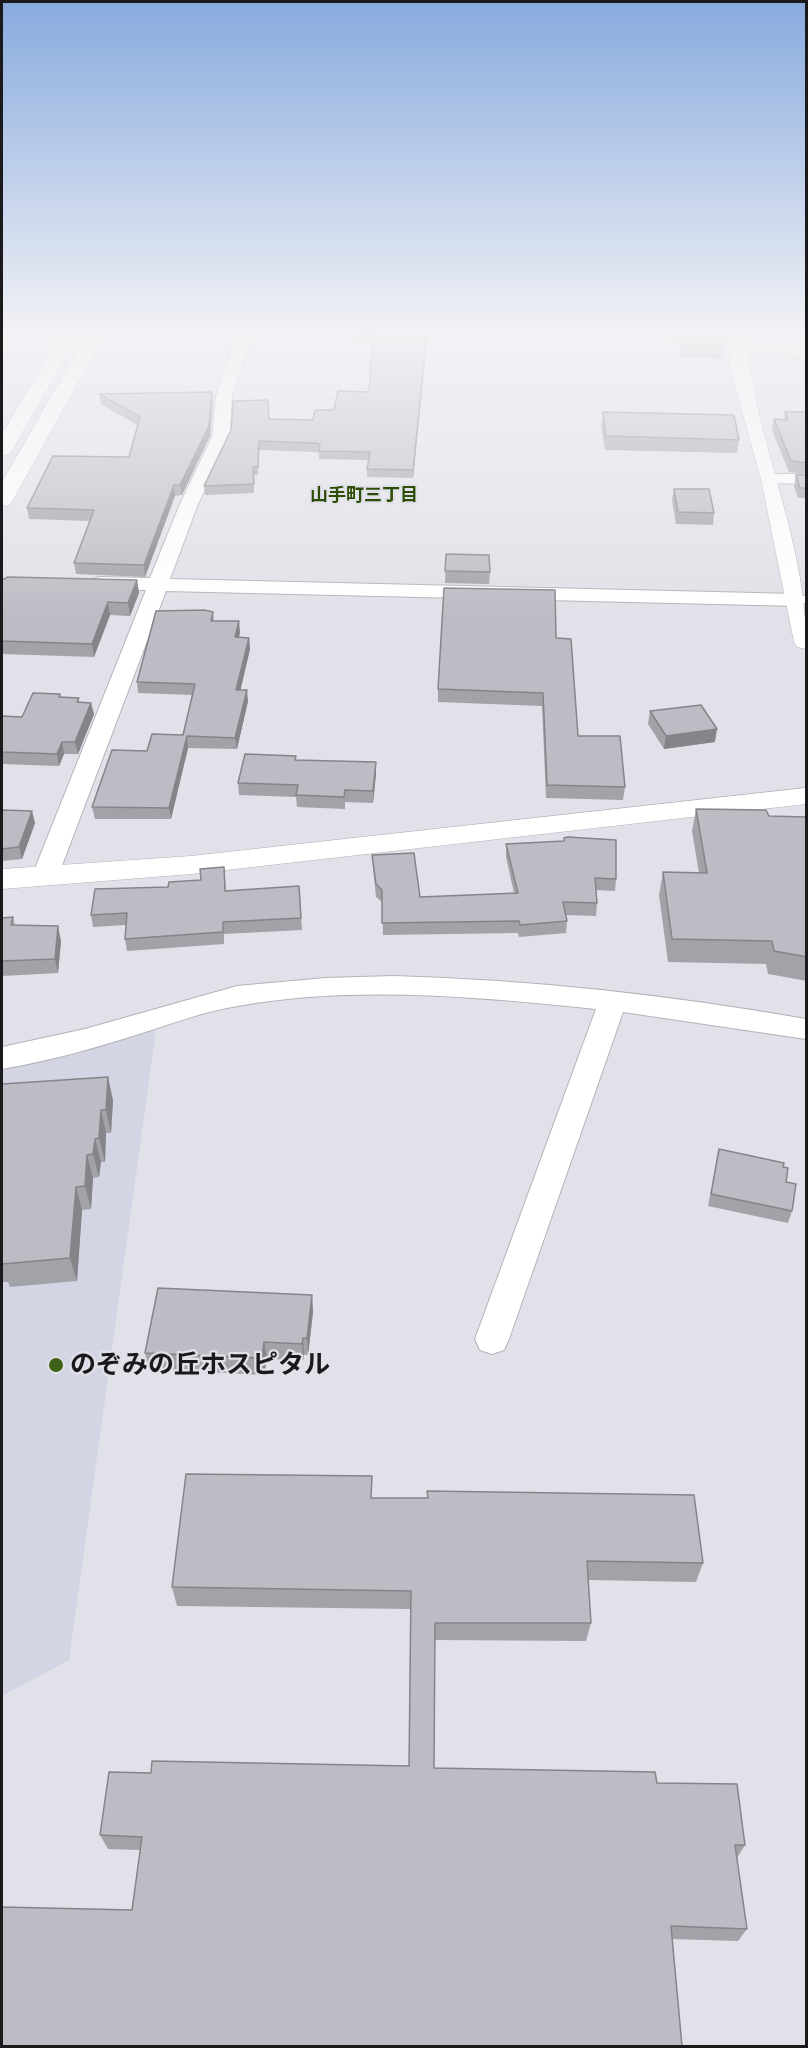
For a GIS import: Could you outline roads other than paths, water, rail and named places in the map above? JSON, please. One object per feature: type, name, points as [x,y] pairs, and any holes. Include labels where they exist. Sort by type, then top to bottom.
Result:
[{"type":"main road","points":[[2,450],[15,428]]},
{"type":"main road","points":[[2,500],[43,428]]},
{"type":"main road","points":[[757,428],[771,479],[806,641]]},
{"type":"main road","points":[[2,879],[191,865],[807,796]]},
{"type":"street","points":[[45,876],[189,504],[221,437],[222,428]]},
{"type":"street","points":[[771,479],[807,479]]},
{"type":"street","points":[[85,582],[798,600]]},
{"type":"street","points":[[2,1058],[112,1032],[195,1005],[255,993],[399,985],[613,1000],[807,1029]]},
{"type":"street","points":[[492,1339],[613,1000]]},
{"type":"place","name":"のぞみの丘ホスピタル","points":[[56,1365]]},
{"type":"district","name":"山手町三丁目","points":[[364,496]]}]
